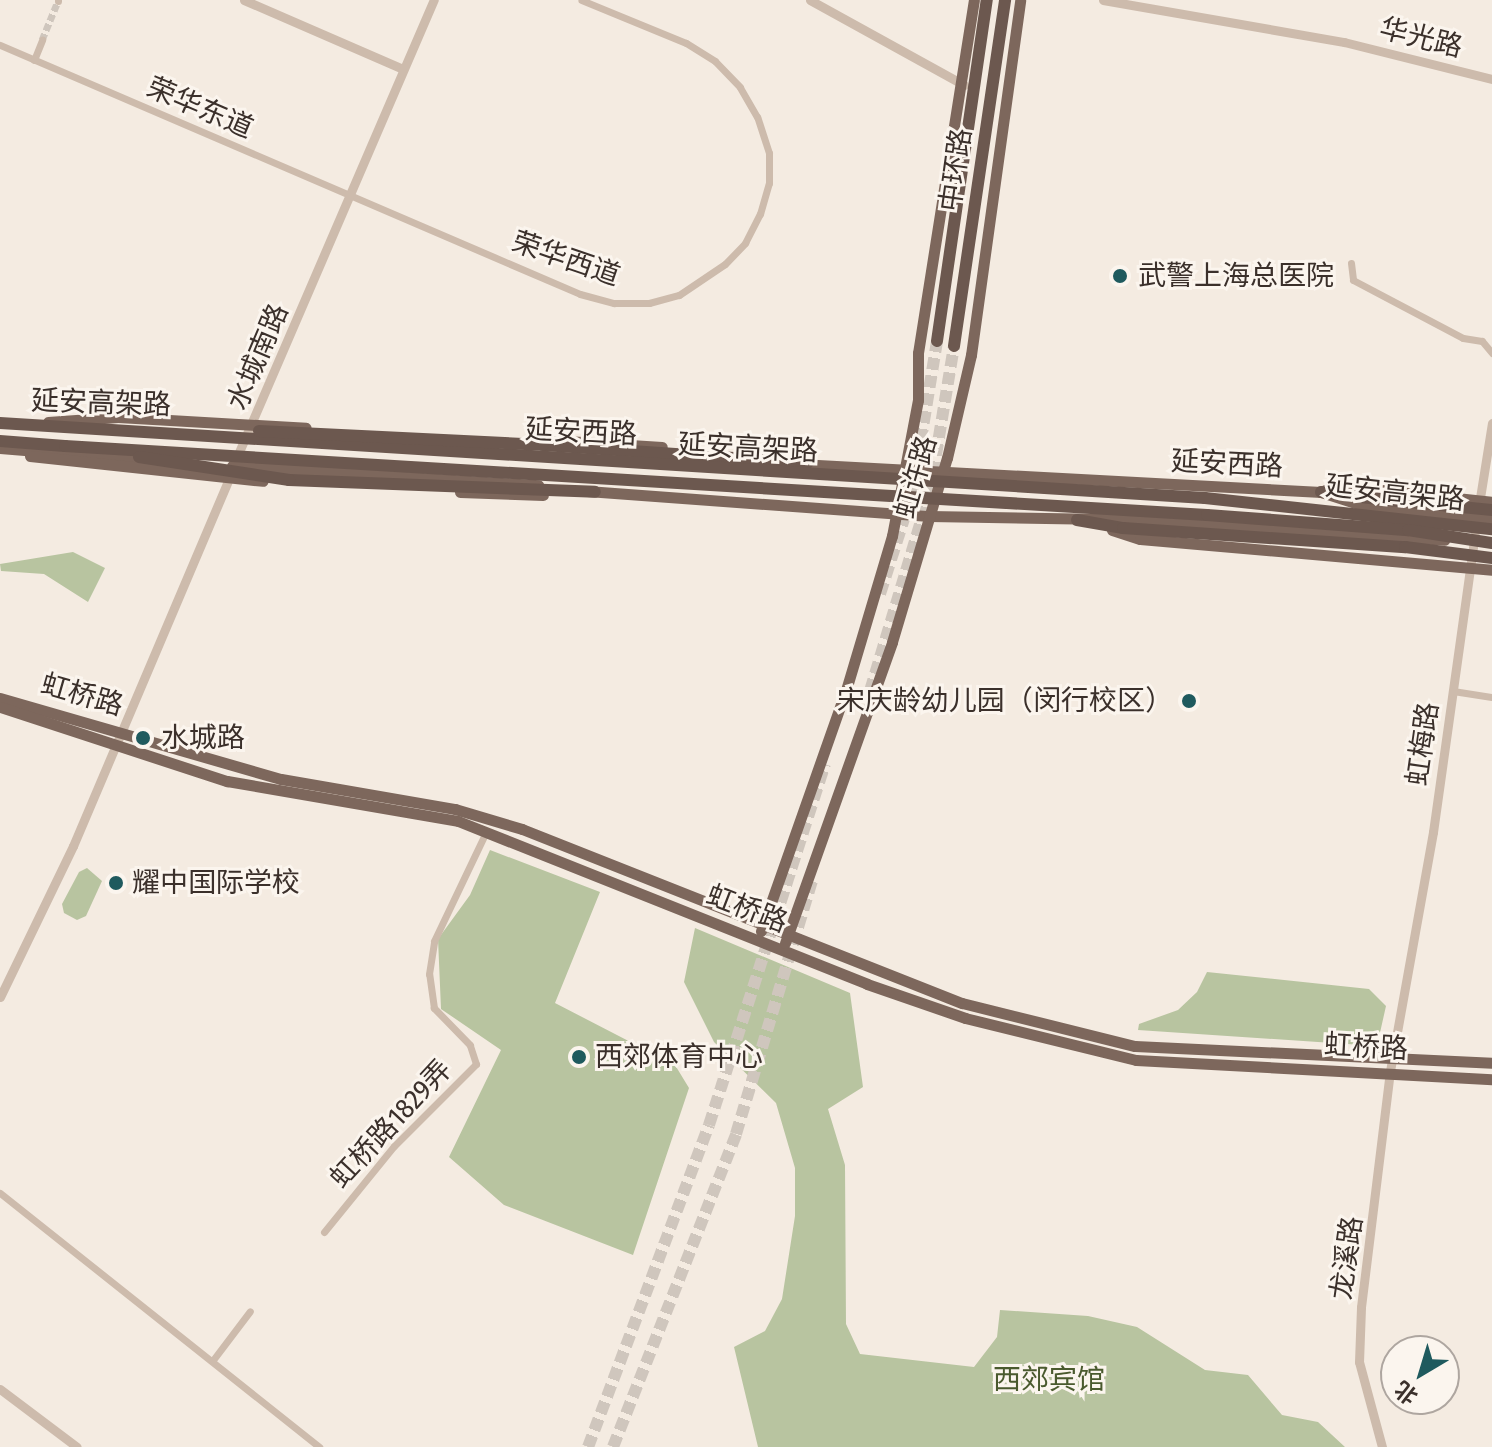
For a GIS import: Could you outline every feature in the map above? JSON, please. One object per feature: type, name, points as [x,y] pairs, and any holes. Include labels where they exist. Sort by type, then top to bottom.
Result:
[{"type":"highway","name":"中环路","points":[[937,341],[987,0]]},
{"type":"highway","name":"中环路","points":[[954,346],[1005,0]]},
{"type":"highway","name":"延安高架路","points":[[0,422],[193,431],[436,454],[1205,498],[1492,529]]},
{"type":"highway","points":[[193,431],[306,430],[807,463]]},
{"type":"highway","name":"延安高架路","points":[[0,441],[1221,516],[1408,530],[1492,544]]},
{"type":"highway","points":[[65,446],[289,480],[595,492]]},
{"type":"highway","points":[[1321,492],[1492,510]]},
{"type":"highway","points":[[1077,520],[1123,528],[1296,536],[1492,558]]},
{"type":"main road","name":"虹许路","points":[[759,939],[855,664],[897,514],[919,392],[918,353],[964,85],[974,0]]},
{"type":"main road","name":"虹许路","points":[[784,948],[892,642],[942,475],[971,355],[1020,0]]},
{"type":"main road","points":[[24,423],[118,417],[256,424],[417,436],[557,440],[752,454],[807,463]]},
{"type":"main road","name":"延安西路","points":[[0,422],[750,467],[807,463],[942,475],[1321,492],[1374,509],[1492,518]]},
{"type":"main road","name":"延安西路","points":[[0,448],[897,514],[1077,520],[1492,544]]},
{"type":"main road","points":[[0,448],[45,460],[228,479],[521,496],[595,492]]},
{"type":"main road","points":[[1321,492],[1336,485],[1486,501]]},
{"type":"main road","points":[[1461,498],[1477,516]]},
{"type":"main road","points":[[1077,520],[1140,539],[1492,570]]},
{"type":"main road","name":"虹桥路","points":[[0,698],[281,779],[455,809],[522,829],[962,1003],[1135,1046],[1492,1063]]},
{"type":"main road","name":"虹桥路","points":[[0,707],[227,781],[374,803],[486,832],[965,1018],[1136,1060],[1390,1071],[1492,1079]]},
{"type":"street","points":[[244,0],[403,69]]},
{"type":"street","name":"水城南路","points":[[121,731],[245,438],[256,424],[434,0]]},
{"type":"street","name":"荣华西道","points":[[350,197],[580,294],[614,303],[649,303],[679,295],[725,264],[745,243],[769,183],[769,153],[757,117],[740,87],[715,61],[686,43],[581,0]]},
{"type":"street","points":[[810,0],[964,85]]},
{"type":"street","name":"华光路","points":[[1103,0],[1344,42],[1492,79]]},
{"type":"street","points":[[34,60],[42,40]]},
{"type":"street","name":"荣华东道","points":[[0,45],[350,197]]},
{"type":"street","points":[[1351,263],[1353,280],[1463,338],[1482,341],[1492,353]]},
{"type":"street","name":"虹梅路","points":[[1390,1071],[1453,691],[1477,516],[1486,501],[1492,423]]},
{"type":"street","points":[[1453,691],[1492,697]]},
{"type":"street","points":[[0,997],[121,731]]},
{"type":"street","name":"虹桥路1829弄","points":[[324,1232],[394,1146],[476,1064],[470,1045],[434,1008],[429,974],[434,941],[486,832]]},
{"type":"street","name":"龙溪路","points":[[1382,1447],[1375,1433],[1359,1349],[1390,1071]]},
{"type":"street","points":[[0,1193],[319,1447]]},
{"type":"street","points":[[213,1360],[250,1311]]},
{"type":"street","points":[[0,1389],[77,1447]]},
{"type":"green space","points":[[73,552],[105,568],[88,602],[44,574],[1,571],[0,564]]},
{"type":"green space","name":"西郊体育中心","points":[[490,850],[600,892],[555,1003],[675,1065],[689,1088],[633,1255],[504,1205],[449,1157],[501,1050],[441,1009],[438,939],[470,895]]},
{"type":"green space","points":[[87,868],[102,881],[86,916],[77,920],[64,913],[62,904],[79,872]]},
{"type":"green space","name":"西郊宾馆","points":[[695,928],[850,993],[863,1087],[828,1109],[845,1165],[846,1324],[860,1354],[974,1367],[997,1337],[1000,1310],[1088,1316],[1137,1327],[1205,1370],[1248,1375],[1282,1415],[1318,1422],[1345,1447],[758,1447],[734,1347],[765,1331],[782,1299],[795,1216],[795,1168],[776,1103],[714,1042],[684,982]]},
{"type":"green space","points":[[1207,972],[1369,989],[1386,1006],[1377,1046],[1138,1030],[1139,1024],[1178,1010],[1197,992]]},
{"type":"tunnel","points":[[42,40],[58,1]]},
{"type":"tunnel","points":[[880,594],[912,494],[937,341]]},
{"type":"tunnel","points":[[870,691],[930,491],[954,346]]},
{"type":"tunnel","points":[[588,1447],[709,1125],[825,764]]},
{"type":"tunnel","points":[[613,1447],[736,1134],[812,881]]},
{"type":"place","name":"武警上海总医院","points":[[1120,276]]},
{"type":"place","name":"宋庆龄幼儿园（闵行校区）","points":[[1189,701]]},
{"type":"place","name":"水城路","points":[[143,738]]},
{"type":"place","name":"耀中国际学校","points":[[116,883]]},
{"type":"place","name":"西郊体育中心","points":[[579,1057]]}]
